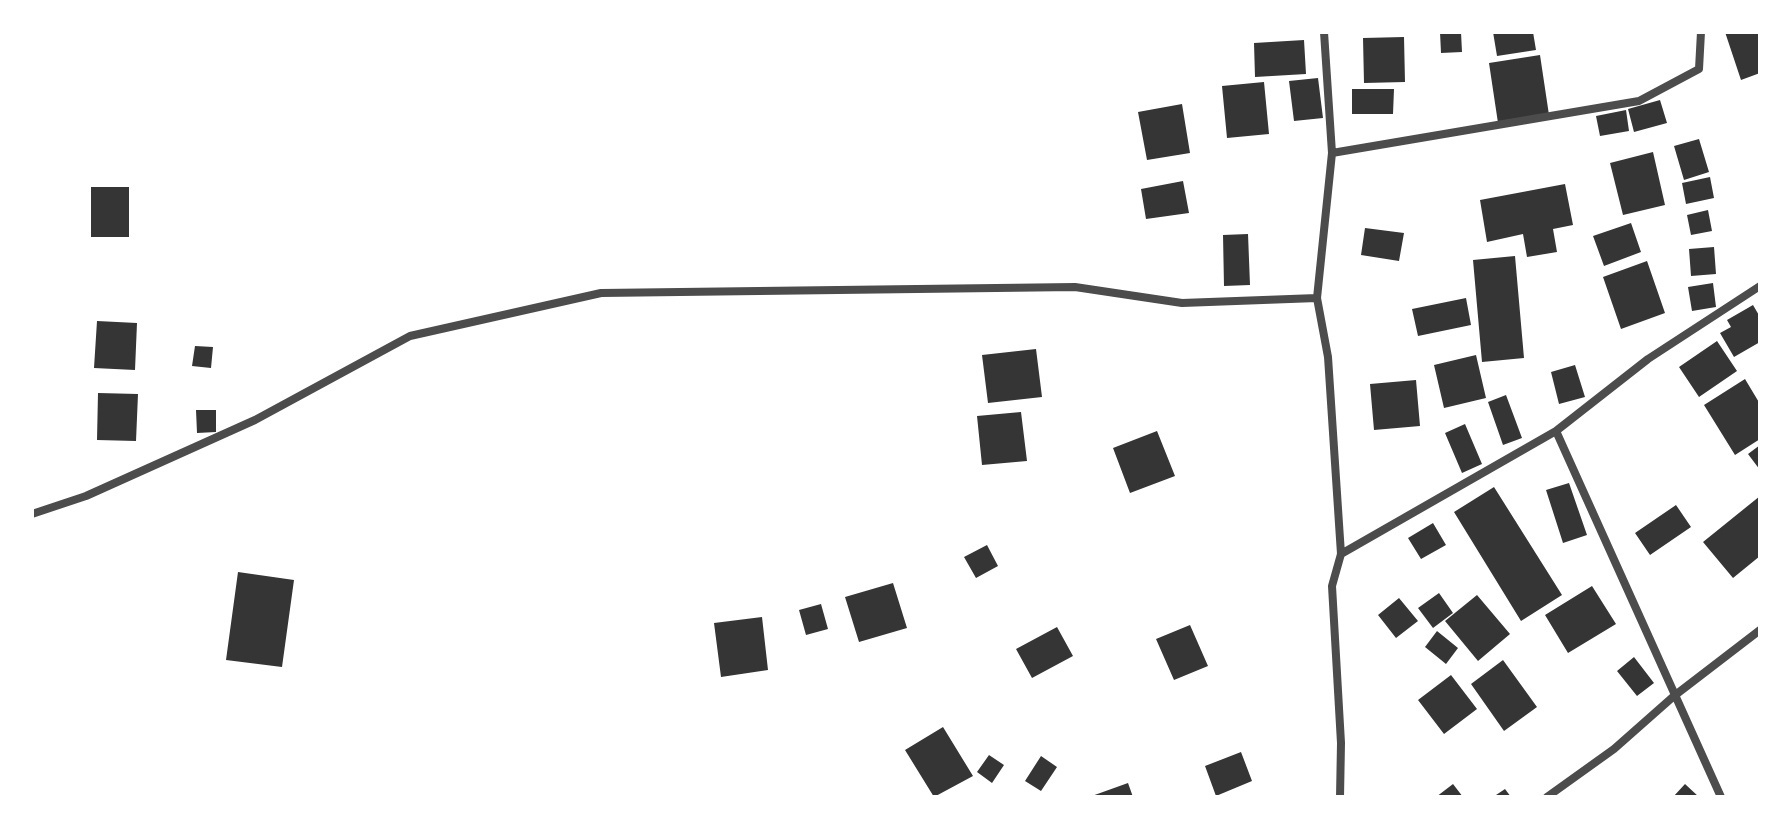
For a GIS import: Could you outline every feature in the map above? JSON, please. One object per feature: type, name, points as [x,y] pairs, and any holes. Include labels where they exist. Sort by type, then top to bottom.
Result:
[{"type":"street","points":[[1324,32],[1332,153],[1317,298],[1328,357],[1341,554],[1332,586],[1341,743],[1340,797]]},
{"type":"street","points":[[1332,153],[1639,101],[1699,69],[1701,32]]},
{"type":"street","points":[[1341,554],[1556,431],[1648,359],[1760,286]]},
{"type":"street","points":[[32,514],[86,496],[255,420],[410,336],[601,293],[1075,287],[1182,303],[1317,298]]},
{"type":"street","points":[[1556,431],[1721,797]]},
{"type":"street","points":[[1547,797],[1614,749],[1674,696],[1760,630]]},
{"type":"building","points":[[1440,32],[1461,32],[1462,52],[1441,53]]},
{"type":"building","points":[[1493,32],[1533,32],[1536,50],[1497,56]]},
{"type":"building","points":[[1725,32],[1760,32],[1760,73],[1741,80]]},
{"type":"building","points":[[1404,37],[1405,82],[1364,83],[1363,38]]},
{"type":"building","points":[[1304,40],[1306,74],[1255,77],[1254,43]]},
{"type":"building","points":[[1540,55],[1549,115],[1498,123],[1489,63]]},
{"type":"building","points":[[1318,78],[1323,118],[1294,121],[1289,81]]},
{"type":"building","points":[[1264,82],[1269,134],[1227,138],[1222,86]]},
{"type":"building","points":[[1352,89],[1394,89],[1393,114],[1352,114]]},
{"type":"building","points":[[1660,100],[1667,123],[1634,132],[1628,109]]},
{"type":"building","points":[[1182,104],[1190,153],[1147,160],[1138,112]]},
{"type":"building","points":[[1626,110],[1629,131],[1600,136],[1596,116]]},
{"type":"building","points":[[1699,139],[1709,172],[1684,180],[1674,146]]},
{"type":"building","points":[[1653,152],[1665,205],[1623,215],[1610,163]]},
{"type":"building","points":[[1710,177],[1714,198],[1686,204],[1682,183]]},
{"type":"building","points":[[1183,181],[1189,213],[1146,219],[1141,189]]},
{"type":"building","points":[[1565,184],[1573,225],[1553,229],[1557,252],[1527,257],[1523,234],[1487,242],[1480,200]]},
{"type":"building","points":[[91,187],[129,187],[129,237],[91,237]]},
{"type":"building","points":[[1708,210],[1712,231],[1691,235],[1687,215]]},
{"type":"building","points":[[1631,223],[1641,252],[1604,266],[1593,236]]},
{"type":"building","points":[[1365,228],[1404,233],[1399,261],[1361,255]]},
{"type":"building","points":[[1248,234],[1250,285],[1224,286],[1223,235]]},
{"type":"building","points":[[1714,247],[1716,274],[1691,276],[1689,249]]},
{"type":"building","points":[[1515,256],[1524,358],[1482,362],[1473,260]]},
{"type":"building","points":[[1647,261],[1665,313],[1621,329],[1603,277]]},
{"type":"building","points":[[1713,283],[1716,307],[1692,311],[1688,287]]},
{"type":"building","points":[[1466,298],[1471,325],[1418,336],[1412,309]]},
{"type":"building","points":[[1753,305],[1760,317],[1760,342],[1734,357],[1720,333],[1731,327],[1727,320]]},
{"type":"building","points":[[97,321],[137,323],[135,370],[94,368]]},
{"type":"building","points":[[1717,341],[1737,371],[1699,397],[1679,367]]},
{"type":"building","points":[[195,346],[213,347],[211,368],[192,366]]},
{"type":"building","points":[[1036,349],[1042,397],[988,403],[982,355]]},
{"type":"building","points":[[1476,355],[1486,398],[1444,408],[1434,365]]},
{"type":"building","points":[[1575,365],[1585,397],[1559,404],[1551,372]]},
{"type":"building","points":[[1745,379],[1760,404],[1760,439],[1735,455],[1704,405]]},
{"type":"building","points":[[1416,380],[1420,426],[1374,430],[1370,384]]},
{"type":"building","points":[[98,393],[138,394],[136,441],[97,440]]},
{"type":"building","points":[[1506,395],[1522,438],[1503,445],[1488,402]]},
{"type":"building","points":[[196,410],[216,410],[216,432],[197,433]]},
{"type":"building","points":[[1021,412],[1027,461],[982,465],[977,416]]},
{"type":"building","points":[[1465,424],[1482,464],[1462,473],[1445,433]]},
{"type":"building","points":[[1157,431],[1175,476],[1130,493],[1113,448]]},
{"type":"building","points":[[1760,445],[1760,470],[1748,454]]},
{"type":"building","points":[[1569,483],[1587,535],[1563,543],[1546,490]]},
{"type":"building","points":[[1494,487],[1562,595],[1521,621],[1454,512]]},
{"type":"building","points":[[1760,496],[1760,556],[1733,578],[1703,542]]},
{"type":"building","points":[[1676,505],[1691,527],[1650,555],[1635,533]]},
{"type":"building","points":[[1433,523],[1446,545],[1421,559],[1408,538]]},
{"type":"building","points":[[987,545],[998,566],[976,578],[964,557]]},
{"type":"building","points":[[238,572],[294,580],[282,667],[226,660]]},
{"type":"building","points":[[893,583],[907,628],[859,642],[845,597]]},
{"type":"building","points":[[1592,586],[1616,624],[1568,653],[1545,615]]},
{"type":"building","points":[[1439,593],[1453,613],[1433,628],[1418,608]]},
{"type":"building","points":[[1477,595],[1510,634],[1478,661],[1445,621]]},
{"type":"building","points":[[1399,598],[1418,621],[1396,638],[1378,615]]},
{"type":"building","points":[[821,604],[828,629],[806,635],[799,610]]},
{"type":"building","points":[[762,617],[768,670],[721,677],[714,623]]},
{"type":"building","points":[[1190,625],[1208,666],[1174,680],[1156,639]]},
{"type":"building","points":[[1057,627],[1073,656],[1032,678],[1016,649]]},
{"type":"building","points":[[1437,631],[1458,648],[1446,664],[1425,647]]},
{"type":"building","points":[[1634,657],[1654,683],[1637,696],[1617,671]]},
{"type":"building","points":[[1503,660],[1537,707],[1504,731],[1471,684]]},
{"type":"building","points":[[1451,675],[1477,709],[1444,734],[1418,700]]},
{"type":"building","points":[[943,727],[973,776],[934,797],[905,750]]},
{"type":"building","points":[[1241,752],[1252,781],[1216,796],[1205,766]]},
{"type":"building","points":[[989,755],[1004,765],[992,783],[977,772]]},
{"type":"building","points":[[1041,756],[1057,767],[1041,791],[1025,781]]},
{"type":"building","points":[[1128,783],[1133,797],[1089,797]]},
{"type":"building","points":[[1453,784],[1463,797],[1436,797]]},
{"type":"building","points":[[1685,784],[1699,797],[1673,797]]},
{"type":"building","points":[[1505,789],[1511,797],[1493,797]]}]
